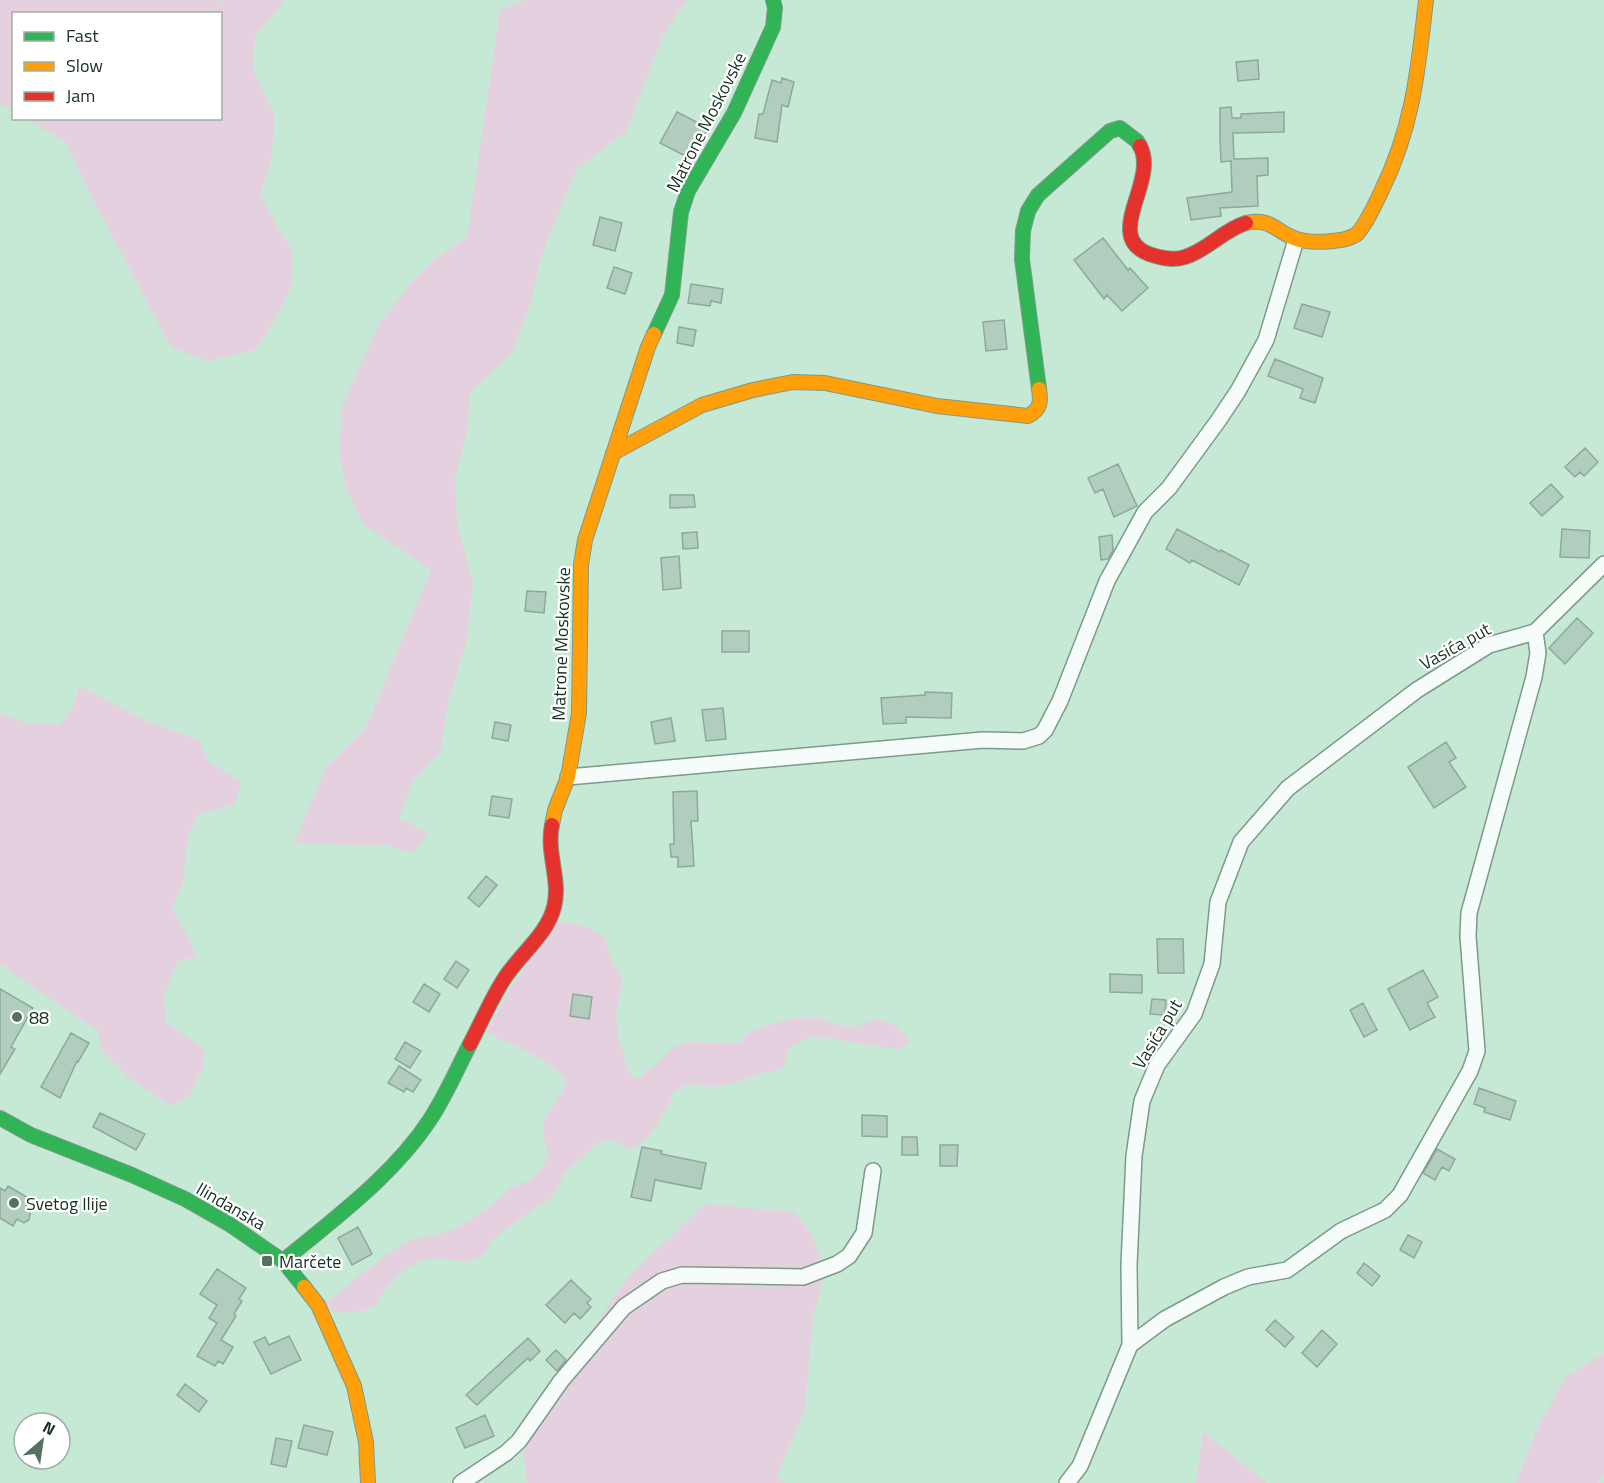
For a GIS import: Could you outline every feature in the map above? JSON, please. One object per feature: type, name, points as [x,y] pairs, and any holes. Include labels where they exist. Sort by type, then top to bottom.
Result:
[{"type":"street","name":"Matrone Moskovske","points":[[283,1261],[362,1196],[424,1128],[432,1117],[504,979],[548,923],[554,907],[556,890],[549,838],[555,810],[568,777],[579,713],[582,635],[581,565],[585,540],[648,347],[672,295],[681,212],[688,191],[734,113],[773,27],[775,8],[773,0]]},
{"type":"street","points":[[613,453],[702,405],[753,390],[793,382],[825,383],[937,406],[1028,416],[1037,411],[1041,402],[1022,259],[1023,231],[1028,211],[1038,195],[1110,131],[1120,128],[1132,134],[1140,144],[1146,159],[1144,176],[1131,216],[1129,231],[1135,245],[1142,251],[1158,258],[1175,261],[1187,258],[1247,221],[1277,228],[1296,240],[1349,239],[1358,233],[1388,178],[1412,108],[1426,0]]},
{"type":"street","points":[[568,777],[983,740],[1023,741],[1039,736],[1045,730],[1060,701],[1107,581],[1145,512],[1169,488],[1218,421],[1238,391],[1266,340],[1296,240]]},
{"type":"street","name":"Vasića put","points":[[1067,1483],[1080,1466],[1130,1344],[1129,1265],[1134,1156],[1142,1101],[1157,1065],[1194,1014],[1212,964],[1218,902],[1241,842],[1288,788],[1417,690],[1489,645],[1534,632],[1604,564]]},
{"type":"street","points":[[1130,1344],[1165,1319],[1224,1287],[1248,1278],[1287,1270],[1341,1231],[1385,1210],[1400,1195],[1406,1185],[1470,1071],[1477,1051],[1468,913],[1534,677],[1538,653],[1534,632]]},
{"type":"street","name":"Ilindanska","points":[[0,1118],[31,1135],[132,1175],[185,1199],[239,1230],[283,1261],[318,1305],[354,1386],[366,1442],[368,1483]]},
{"type":"street","points":[[461,1483],[506,1453],[519,1441],[561,1381],[624,1307],[662,1281],[682,1275],[803,1277],[837,1264],[849,1256],[864,1233],[873,1171]]},
{"type":"shaded area","points":[[0,0],[219,0],[220,3],[223,0],[284,0],[255,36],[253,70],[275,116],[271,161],[260,195],[293,253],[291,288],[272,325],[255,350],[209,361],[171,347],[92,198],[66,143],[29,120],[222,120],[222,12],[12,12],[12,109],[0,103]]},
{"type":"shaded area","points":[[525,0],[687,0],[664,33],[626,132],[576,170],[542,254],[531,302],[513,351],[470,393],[467,432],[455,477],[457,523],[473,584],[466,643],[448,703],[441,750],[412,783],[399,818],[429,833],[412,853],[389,846],[294,843],[327,766],[365,730],[431,570],[364,525],[346,489],[340,455],[341,408],[379,324],[410,284],[438,257],[467,237],[500,10]]},
{"type":"shaded area","points":[[79,686],[147,721],[199,740],[209,762],[241,782],[235,805],[198,814],[188,837],[183,883],[172,910],[189,938],[196,957],[178,961],[164,996],[166,1022],[204,1049],[203,1066],[190,1095],[171,1106],[128,1077],[100,1048],[98,1031],[0,964],[0,713],[26,723],[60,725],[74,705]]},
{"type":"shaded area","points":[[558,921],[589,927],[606,938],[609,956],[623,979],[616,1011],[618,1034],[629,1074],[639,1079],[675,1046],[689,1042],[738,1043],[750,1031],[793,1018],[821,1018],[837,1025],[855,1027],[877,1019],[893,1024],[910,1041],[899,1049],[811,1036],[788,1049],[783,1069],[758,1074],[732,1084],[709,1087],[687,1084],[673,1093],[661,1118],[643,1141],[629,1150],[614,1139],[598,1143],[565,1173],[551,1198],[507,1228],[492,1241],[482,1255],[470,1262],[437,1258],[419,1261],[401,1273],[385,1289],[375,1306],[363,1311],[334,1313],[325,1304],[385,1255],[411,1240],[445,1233],[461,1225],[488,1209],[512,1187],[528,1181],[545,1165],[548,1154],[544,1137],[544,1120],[565,1086],[564,1077],[543,1060],[486,1032],[510,988]]},
{"type":"shaded area","points":[[705,1204],[794,1212],[812,1235],[826,1270],[813,1316],[805,1409],[777,1477],[785,1483],[527,1483],[523,1447],[574,1356],[629,1276]]},
{"type":"shaded area","points":[[1604,1353],[1604,1472],[1598,1483],[1516,1483],[1536,1431],[1565,1378]]},
{"type":"shaded area","points":[[1203,1432],[1267,1483],[1196,1483]]},
{"type":"building","points":[[1258,60],[1259,79],[1238,81],[1236,62]]},
{"type":"building","points":[[782,78],[794,82],[788,107],[782,105],[777,142],[755,138],[759,114],[763,114],[772,80],[781,83]]},
{"type":"building","points":[[1231,107],[1232,118],[1241,118],[1241,114],[1284,112],[1284,132],[1233,133],[1234,159],[1268,158],[1268,175],[1257,176],[1258,206],[1220,208],[1221,216],[1191,220],[1187,198],[1232,192],[1231,161],[1221,162],[1220,139],[1220,108]]},
{"type":"building","points":[[677,112],[708,128],[691,159],[660,143]]},
{"type":"building","points":[[600,217],[622,223],[615,251],[593,245]]},
{"type":"building","points":[[1103,238],[1128,270],[1130,268],[1148,288],[1122,311],[1107,295],[1104,299],[1074,260]]},
{"type":"building","points":[[614,267],[632,273],[625,294],[607,288]]},
{"type":"building","points":[[691,284],[723,289],[721,303],[711,301],[710,306],[688,303]]},
{"type":"building","points":[[1302,304],[1330,312],[1322,337],[1294,328]]},
{"type":"building","points":[[1004,320],[1007,349],[986,351],[983,322]]},
{"type":"building","points":[[679,327],[696,330],[693,346],[677,343]]},
{"type":"building","points":[[1275,359],[1323,378],[1315,403],[1300,398],[1303,389],[1268,376]]},
{"type":"building","points":[[1585,448],[1598,462],[1584,476],[1580,472],[1575,477],[1565,467]]},
{"type":"building","points":[[1118,464],[1137,506],[1114,517],[1103,489],[1095,493],[1088,478]]},
{"type":"building","points":[[1551,484],[1563,497],[1542,516],[1530,503]]},
{"type":"building","points":[[670,495],[694,495],[695,507],[670,508]]},
{"type":"building","points":[[1177,529],[1249,565],[1239,585],[1192,560],[1190,563],[1166,549]]},
{"type":"building","points":[[1562,529],[1590,531],[1589,558],[1560,557]]},
{"type":"building","points":[[697,532],[698,548],[683,549],[682,533]]},
{"type":"building","points":[[1112,535],[1113,550],[1108,559],[1101,560],[1099,537]]},
{"type":"building","points":[[679,556],[681,588],[663,590],[661,558]]},
{"type":"building","points":[[527,591],[546,592],[544,613],[525,611]]},
{"type":"building","points":[[1577,618],[1593,633],[1565,664],[1549,648]]},
{"type":"building","points":[[722,631],[749,631],[749,652],[722,652]]},
{"type":"building","points":[[925,692],[952,693],[951,718],[906,717],[906,723],[883,724],[881,698],[925,695]]},
{"type":"building","points":[[723,708],[726,739],[706,741],[702,710]]},
{"type":"building","points":[[671,718],[675,741],[655,744],[651,722]]},
{"type":"building","points":[[495,722],[511,725],[508,741],[492,738]]},
{"type":"building","points":[[1446,742],[1456,758],[1449,762],[1466,787],[1434,808],[1408,767]]},
{"type":"building","points":[[697,791],[698,821],[691,821],[694,866],[678,867],[678,857],[671,857],[670,844],[674,844],[673,792]]},
{"type":"building","points":[[492,796],[512,799],[509,818],[489,815]]},
{"type":"building","points":[[486,876],[497,885],[479,907],[468,898]]},
{"type":"building","points":[[1157,939],[1183,939],[1184,973],[1158,973]]},
{"type":"building","points":[[456,961],[469,970],[457,988],[444,979]]},
{"type":"building","points":[[1423,970],[1438,997],[1427,1003],[1435,1017],[1410,1030],[1388,989]]},
{"type":"building","points":[[1110,974],[1142,975],[1142,993],[1110,992]]},
{"type":"building","points":[[424,984],[440,994],[429,1012],[413,1002]]},
{"type":"building","points":[[0,989],[33,1008],[11,1047],[15,1049],[0,1074]]},
{"type":"building","points":[[573,994],[592,997],[589,1019],[570,1016]]},
{"type":"building","points":[[1152,999],[1166,1000],[1165,1015],[1150,1014]]},
{"type":"building","points":[[1363,1003],[1377,1030],[1364,1037],[1350,1010]]},
{"type":"building","points":[[71,1033],[89,1043],[77,1061],[60,1098],[41,1087]]},
{"type":"building","points":[[405,1042],[421,1051],[410,1068],[395,1059]]},
{"type":"building","points":[[399,1066],[421,1080],[413,1092],[406,1088],[404,1092],[388,1083]]},
{"type":"building","points":[[1479,1088],[1516,1101],[1510,1120],[1484,1112],[1485,1108],[1474,1104]]},
{"type":"building","points":[[100,1113],[145,1134],[136,1150],[93,1127]]},
{"type":"building","points":[[862,1115],[887,1116],[887,1137],[862,1136]]},
{"type":"building","points":[[902,1137],[917,1137],[918,1155],[902,1155]]},
{"type":"building","points":[[940,1145],[958,1145],[957,1166],[940,1166]]},
{"type":"building","points":[[642,1147],[662,1151],[661,1154],[706,1163],[701,1189],[655,1180],[651,1201],[631,1197]]},
{"type":"building","points":[[1437,1149],[1455,1159],[1449,1171],[1442,1167],[1435,1180],[1423,1173]]},
{"type":"building","name":"Svetog Ilije","points":[[8,1186],[30,1199],[26,1206],[31,1209],[29,1220],[24,1223],[17,1219],[13,1226],[0,1218],[0,1188],[5,1191]]},
{"type":"building","points":[[358,1227],[372,1254],[352,1265],[338,1238]]},
{"type":"building","points":[[1408,1235],[1422,1242],[1414,1258],[1400,1250]]},
{"type":"building","points":[[1364,1263],[1380,1276],[1372,1286],[1357,1273]]},
{"type":"building","points":[[217,1269],[246,1288],[239,1299],[242,1301],[234,1314],[236,1316],[221,1340],[233,1347],[223,1364],[218,1361],[215,1366],[197,1356],[217,1323],[209,1318],[217,1305],[200,1294]]},
{"type":"building","points":[[571,1280],[591,1299],[587,1303],[591,1307],[580,1319],[574,1313],[565,1323],[546,1305]]},
{"type":"building","points":[[1275,1320],[1294,1337],[1285,1347],[1266,1330]]},
{"type":"building","points":[[1322,1330],[1337,1344],[1317,1367],[1302,1353]]},
{"type":"building","points":[[289,1336],[301,1360],[271,1374],[254,1342],[265,1337],[269,1345]]},
{"type":"building","points":[[528,1338],[540,1351],[530,1361],[528,1358],[477,1405],[466,1395]]},
{"type":"building","points":[[556,1350],[566,1360],[557,1371],[546,1360]]},
{"type":"building","points":[[185,1384],[207,1401],[199,1412],[177,1395]]},
{"type":"building","points":[[485,1415],[494,1436],[465,1448],[456,1428]]},
{"type":"building","points":[[304,1425],[333,1432],[327,1455],[298,1448]]},
{"type":"building","points":[[276,1438],[292,1441],[286,1467],[271,1464]]},
{"type":"traffic: fast","points":[[654,334],[672,295],[681,212],[688,191],[734,113],[773,27],[775,8],[773,0]]},
{"type":"traffic: fast","points":[[1039,389],[1022,259],[1023,231],[1028,211],[1038,195],[1110,131],[1120,128],[1140,146]]},
{"type":"traffic: fast","points":[[283,1261],[363,1195],[400,1158],[431,1118],[470,1044]]},
{"type":"traffic: fast","points":[[0,1118],[31,1135],[132,1175],[185,1199],[229,1224],[283,1261],[304,1287]]},
{"type":"traffic: slow","points":[[1246,223],[1267,223],[1294,238],[1308,241],[1337,241],[1358,233],[1371,213],[1400,145],[1417,75],[1426,0]]},
{"type":"traffic: slow","points":[[552,825],[555,810],[568,777],[579,713],[581,565],[585,540],[654,334]]},
{"type":"traffic: slow","points":[[613,453],[702,405],[753,390],[793,382],[825,383],[937,406],[1028,416],[1039,405],[1039,389]]},
{"type":"traffic: slow","points":[[304,1287],[318,1305],[354,1386],[366,1442],[368,1483]]},
{"type":"traffic: jam","points":[[1140,146],[1144,160],[1143,175],[1131,221],[1130,234],[1136,246],[1158,257],[1180,258],[1201,250],[1230,230],[1246,223]]},
{"type":"traffic: jam","points":[[470,1044],[504,979],[539,936],[554,907],[556,887],[551,846],[552,825]]},
{"type":"place","name":"88","points":[[17,1017]]},
{"type":"place","name":"Svetog Ilije","points":[[14,1203]]},
{"type":"place","name":"Marčete","points":[[267,1261]]}]
